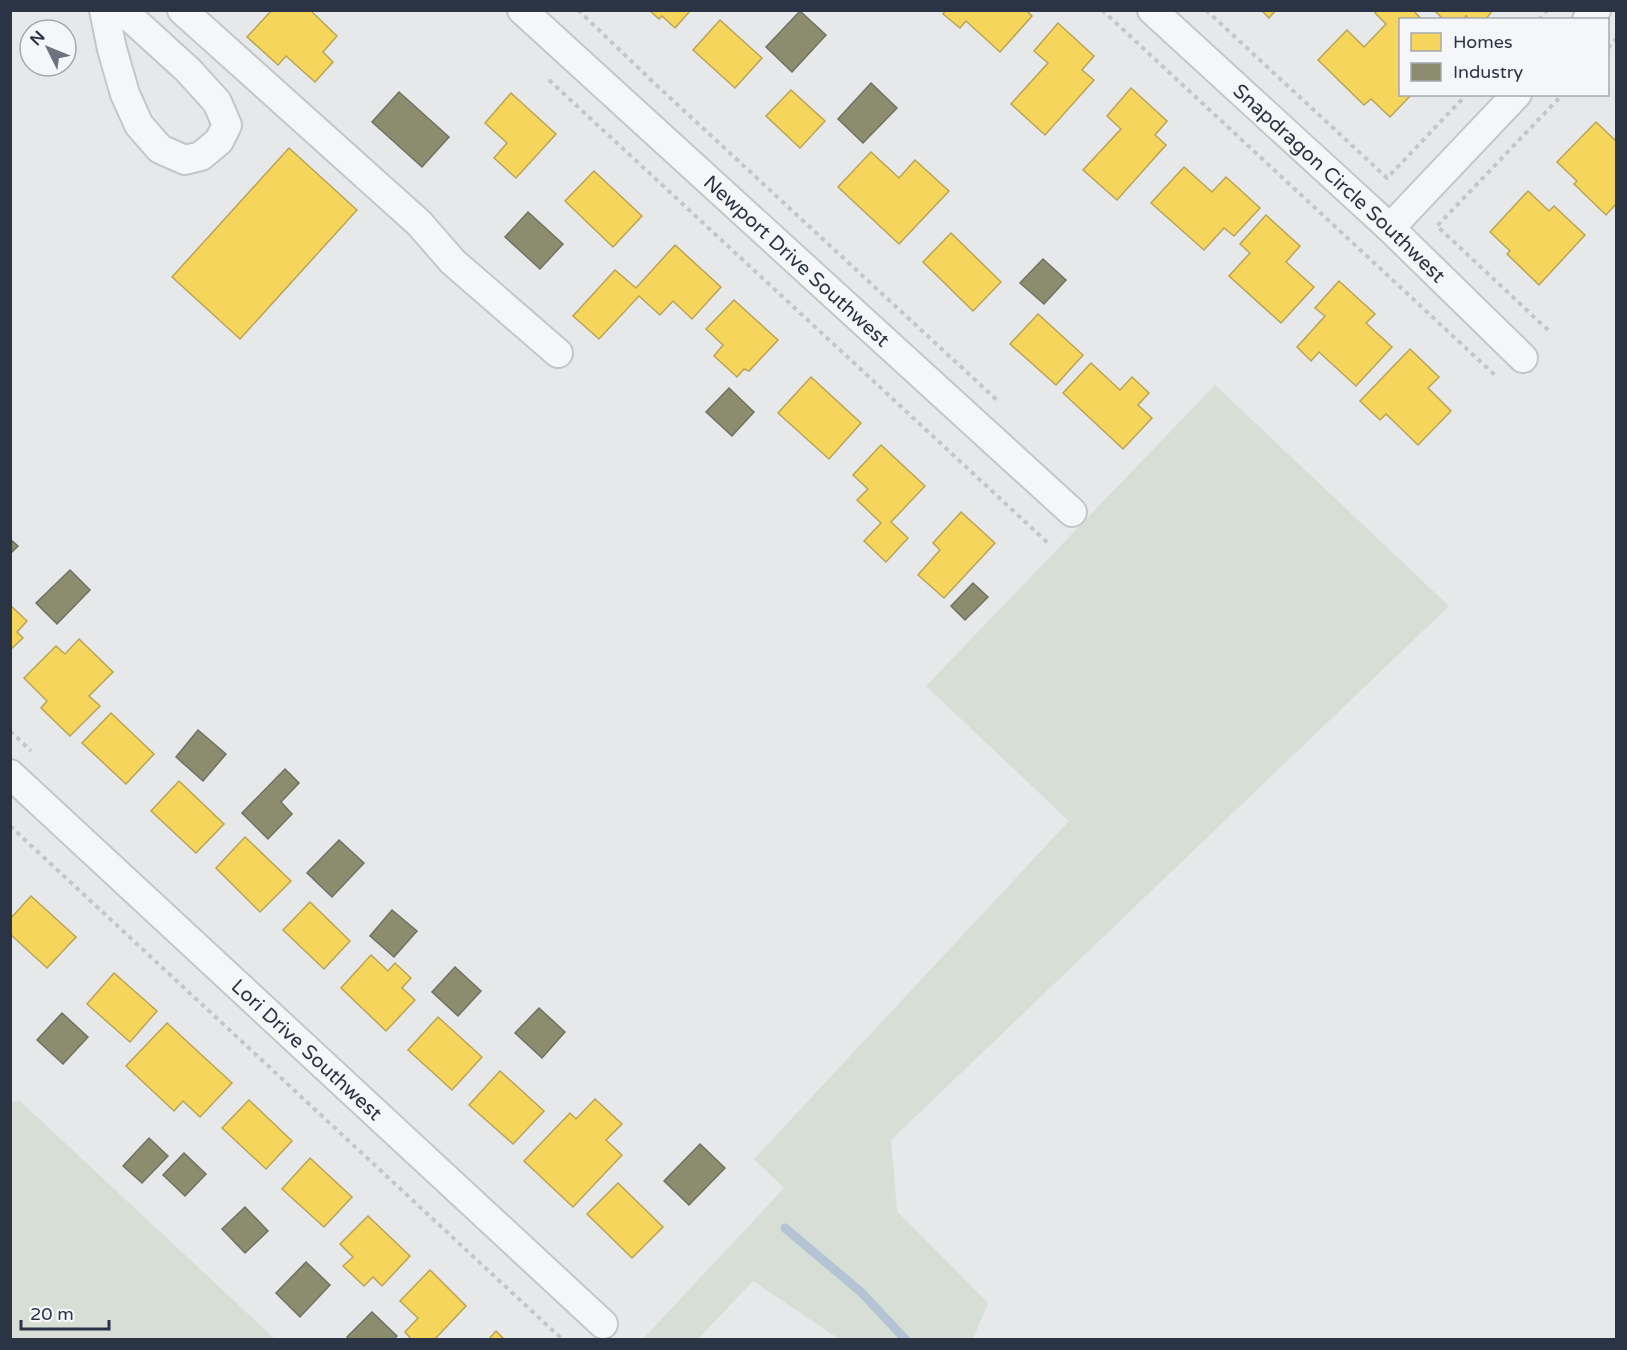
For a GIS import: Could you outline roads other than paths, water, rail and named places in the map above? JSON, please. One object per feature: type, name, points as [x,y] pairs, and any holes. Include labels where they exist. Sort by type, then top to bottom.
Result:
[{"type":"street","points":[[104,10],[125,94],[139,125],[160,149],[185,160],[201,156],[219,141],[227,126],[217,102],[188,70],[122,10]]},
{"type":"street","points":[[182,10],[419,223],[453,262],[558,353]]},
{"type":"street","name":"Newport Drive Southwest","points":[[522,10],[1072,512]]},
{"type":"street","name":"Snapdragon Circle Southwest","points":[[1152,10],[1390,228],[1523,358]]},
{"type":"street","points":[[1390,228],[1515,96]]},
{"type":"street","name":"Lori Drive Southwest","points":[[10,774],[603,1324]]},
{"type":"waterway","points":[[785,1228],[861,1292],[906,1340]]}]
